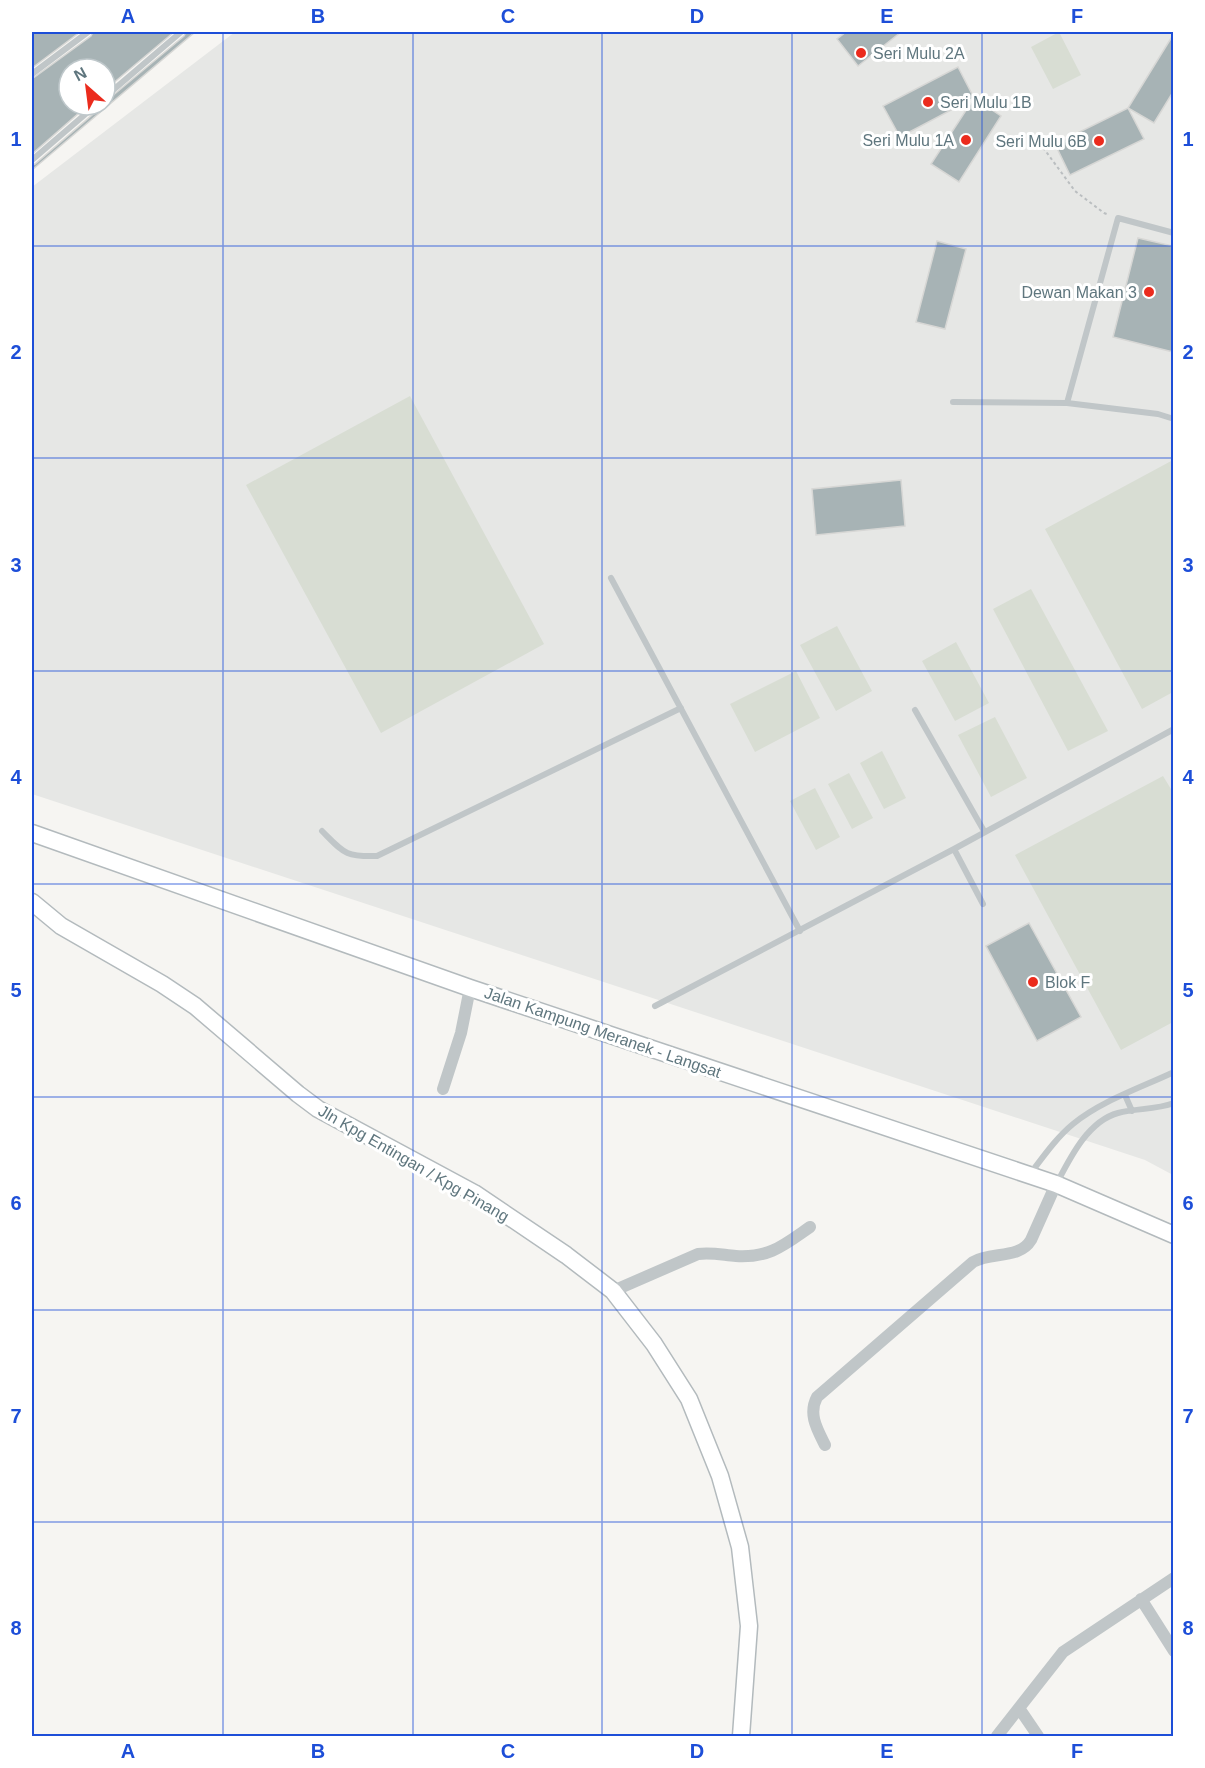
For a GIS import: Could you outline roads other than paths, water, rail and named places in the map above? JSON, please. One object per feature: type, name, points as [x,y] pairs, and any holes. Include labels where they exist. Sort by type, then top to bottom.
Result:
[{"type":"main road","name":"Jalan Kampung Meranek - Langsat","points":[[32,833],[470,988],[1056,1184],[1173,1235]]},
{"type":"main road","name":"Jln Kpg Entingan / Kpg Pinang","points":[[32,902],[61,926],[195,1005],[282,1081],[318,1109],[474,1193],[566,1255],[614,1292],[654,1344],[690,1399],[732,1514],[740,1546],[749,1626],[741,1737]]},
{"type":"street","points":[[443,1089],[461,1033],[470,988]]},
{"type":"street","points":[[825,1445],[814,1419],[813,1411],[817,1397],[973,1262],[982,1257],[1012,1253],[1025,1248],[1031,1240],[1056,1184]]},
{"type":"street","points":[[614,1292],[698,1254],[706,1252],[746,1257],[766,1254],[810,1227]]},
{"type":"street","points":[[997,1737],[1064,1652],[1173,1578]]},
{"type":"street","points":[[1141,1599],[1173,1651]]},
{"type":"street","points":[[1019,1708],[1038,1737]]},
{"type":"lane","points":[[32,74],[88,32]]},
{"type":"lane","points":[[117,87],[181,32]]},
{"type":"lane","points":[[32,160],[82,117]]},
{"type":"lane","points":[[1068,403],[1118,218],[1173,233]]},
{"type":"lane","points":[[953,402],[1068,403],[1158,414],[1173,419]]},
{"type":"lane","points":[[611,578],[800,931]]},
{"type":"lane","points":[[322,831],[346,853],[358,857],[377,856],[681,708]]},
{"type":"lane","points":[[915,710],[984,831]]},
{"type":"lane","points":[[655,1006],[954,849],[1173,729]]},
{"type":"lane","points":[[954,849],[983,904]]},
{"type":"lane","points":[[1029,1176],[1072,1125],[1102,1106],[1173,1072]]},
{"type":"lane","points":[[1125,1095],[1132,1111]]},
{"type":"lane","points":[[1056,1184],[1072,1155],[1095,1126],[1117,1113],[1162,1107],[1173,1103]]},
{"type":"place","name":"Seri Mulu 2A","points":[[861,53]]},
{"type":"place","name":"Seri Mulu 1B","points":[[928,102]]},
{"type":"place","name":"Seri Mulu 1A","points":[[966,140]]},
{"type":"place","name":"Seri Mulu 6B","points":[[1099,141]]},
{"type":"place","name":"Dewan Makan 3","points":[[1149,292]]},
{"type":"place","name":"Blok F","points":[[1033,982]]}]
